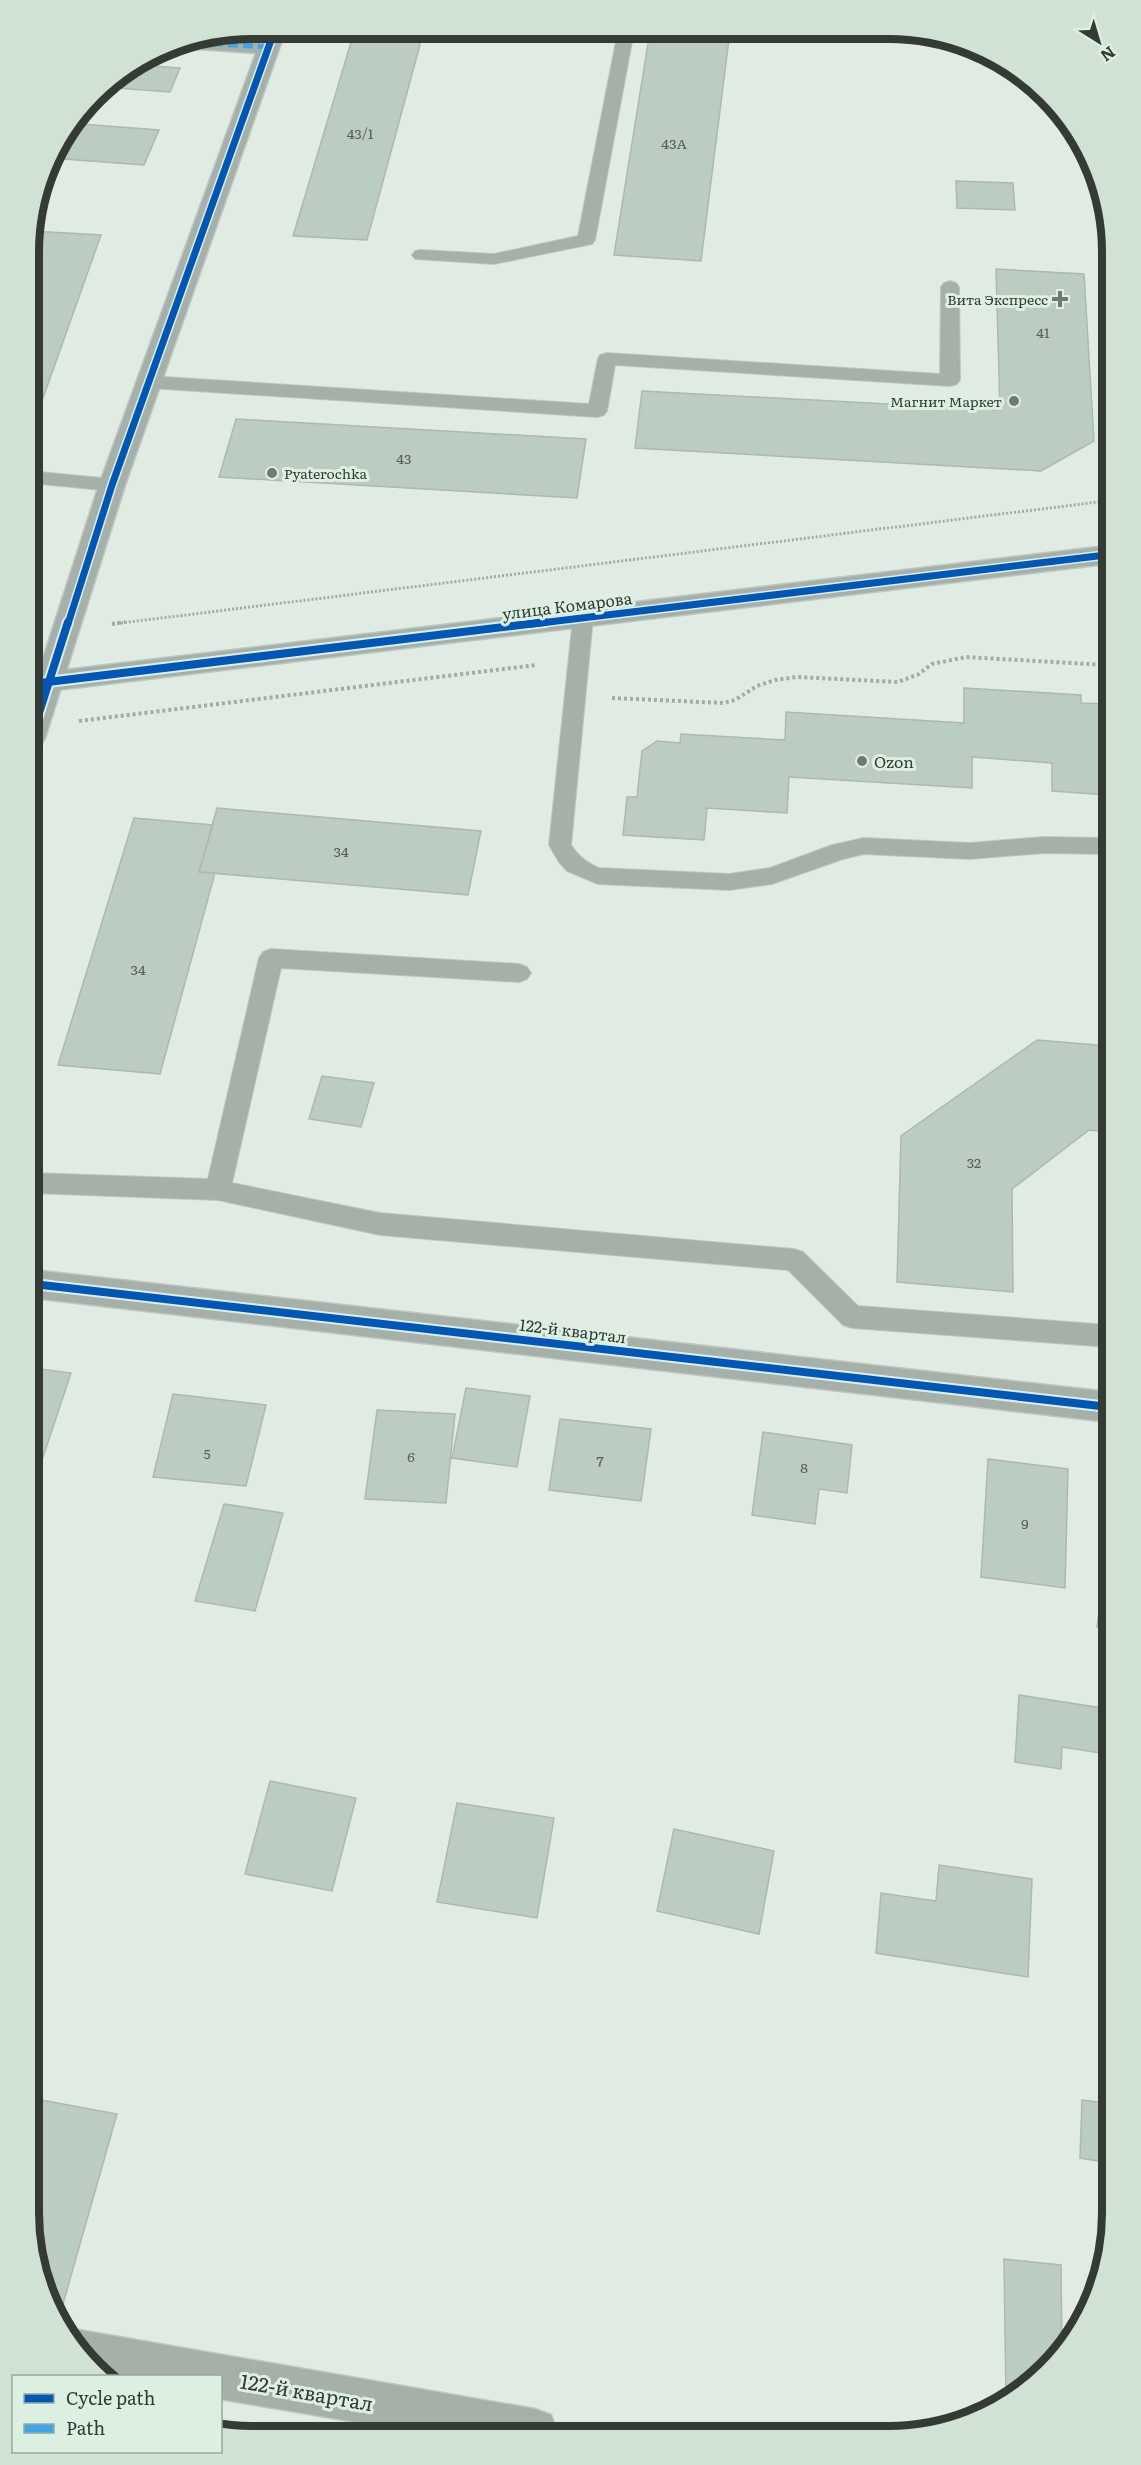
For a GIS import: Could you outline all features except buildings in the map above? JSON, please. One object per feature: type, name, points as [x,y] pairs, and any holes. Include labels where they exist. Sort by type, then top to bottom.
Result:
[{"type":"street","points":[[233,40],[250,39]]},
{"type":"street","points":[[40,683],[66,630],[112,485],[272,39]]},
{"type":"street","name":"улица Комарова","points":[[40,683],[1102,555]]},
{"type":"street","name":"122-й квартал","points":[[39,1285],[1102,1406]]},
{"type":"street","name":"122-й квартал","points":[[92,2354],[212,2375]]},
{"type":"street","name":"122-й квартал","points":[[222,2377],[506,2426]]},
{"type":"lane","points":[[421,255],[494,259],[586,240],[625,39]]},
{"type":"lane","points":[[149,382],[597,411],[607,359],[950,380],[950,287]]},
{"type":"lane","points":[[39,478],[112,485]]},
{"type":"lane","points":[[583,618],[560,844],[565,857],[574,865],[598,876],[729,882],[757,880],[840,851],[864,846],[970,851],[1035,845],[1102,846]]},
{"type":"lane","points":[[218,1190],[271,958],[519,973]]},
{"type":"lane","points":[[39,1183],[218,1190],[380,1224],[794,1260],[852,1317],[1102,1335]]},
{"type":"path","points":[[66,630],[1102,501]]},
{"type":"path","points":[[575,696],[723,703],[735,700],[757,686],[775,680],[797,677],[898,682],[909,679],[943,660],[966,657],[1102,665]]},
{"type":"marked path","points":[[208,43],[268,47]]},
{"type":"cycle path","points":[[39,713],[112,485],[271,39]]},
{"type":"cycle path","points":[[39,683],[1102,555]]},
{"type":"cycle path","points":[[39,1285],[1102,1406]]},
{"type":"place","name":"Вита Экспресс","points":[[1060,299]]},
{"type":"place","name":"Магнит Маркет","points":[[1014,401]]},
{"type":"place","name":"Pyaterochka","points":[[272,473]]},
{"type":"place","name":"Ozon","points":[[862,761]]}]
